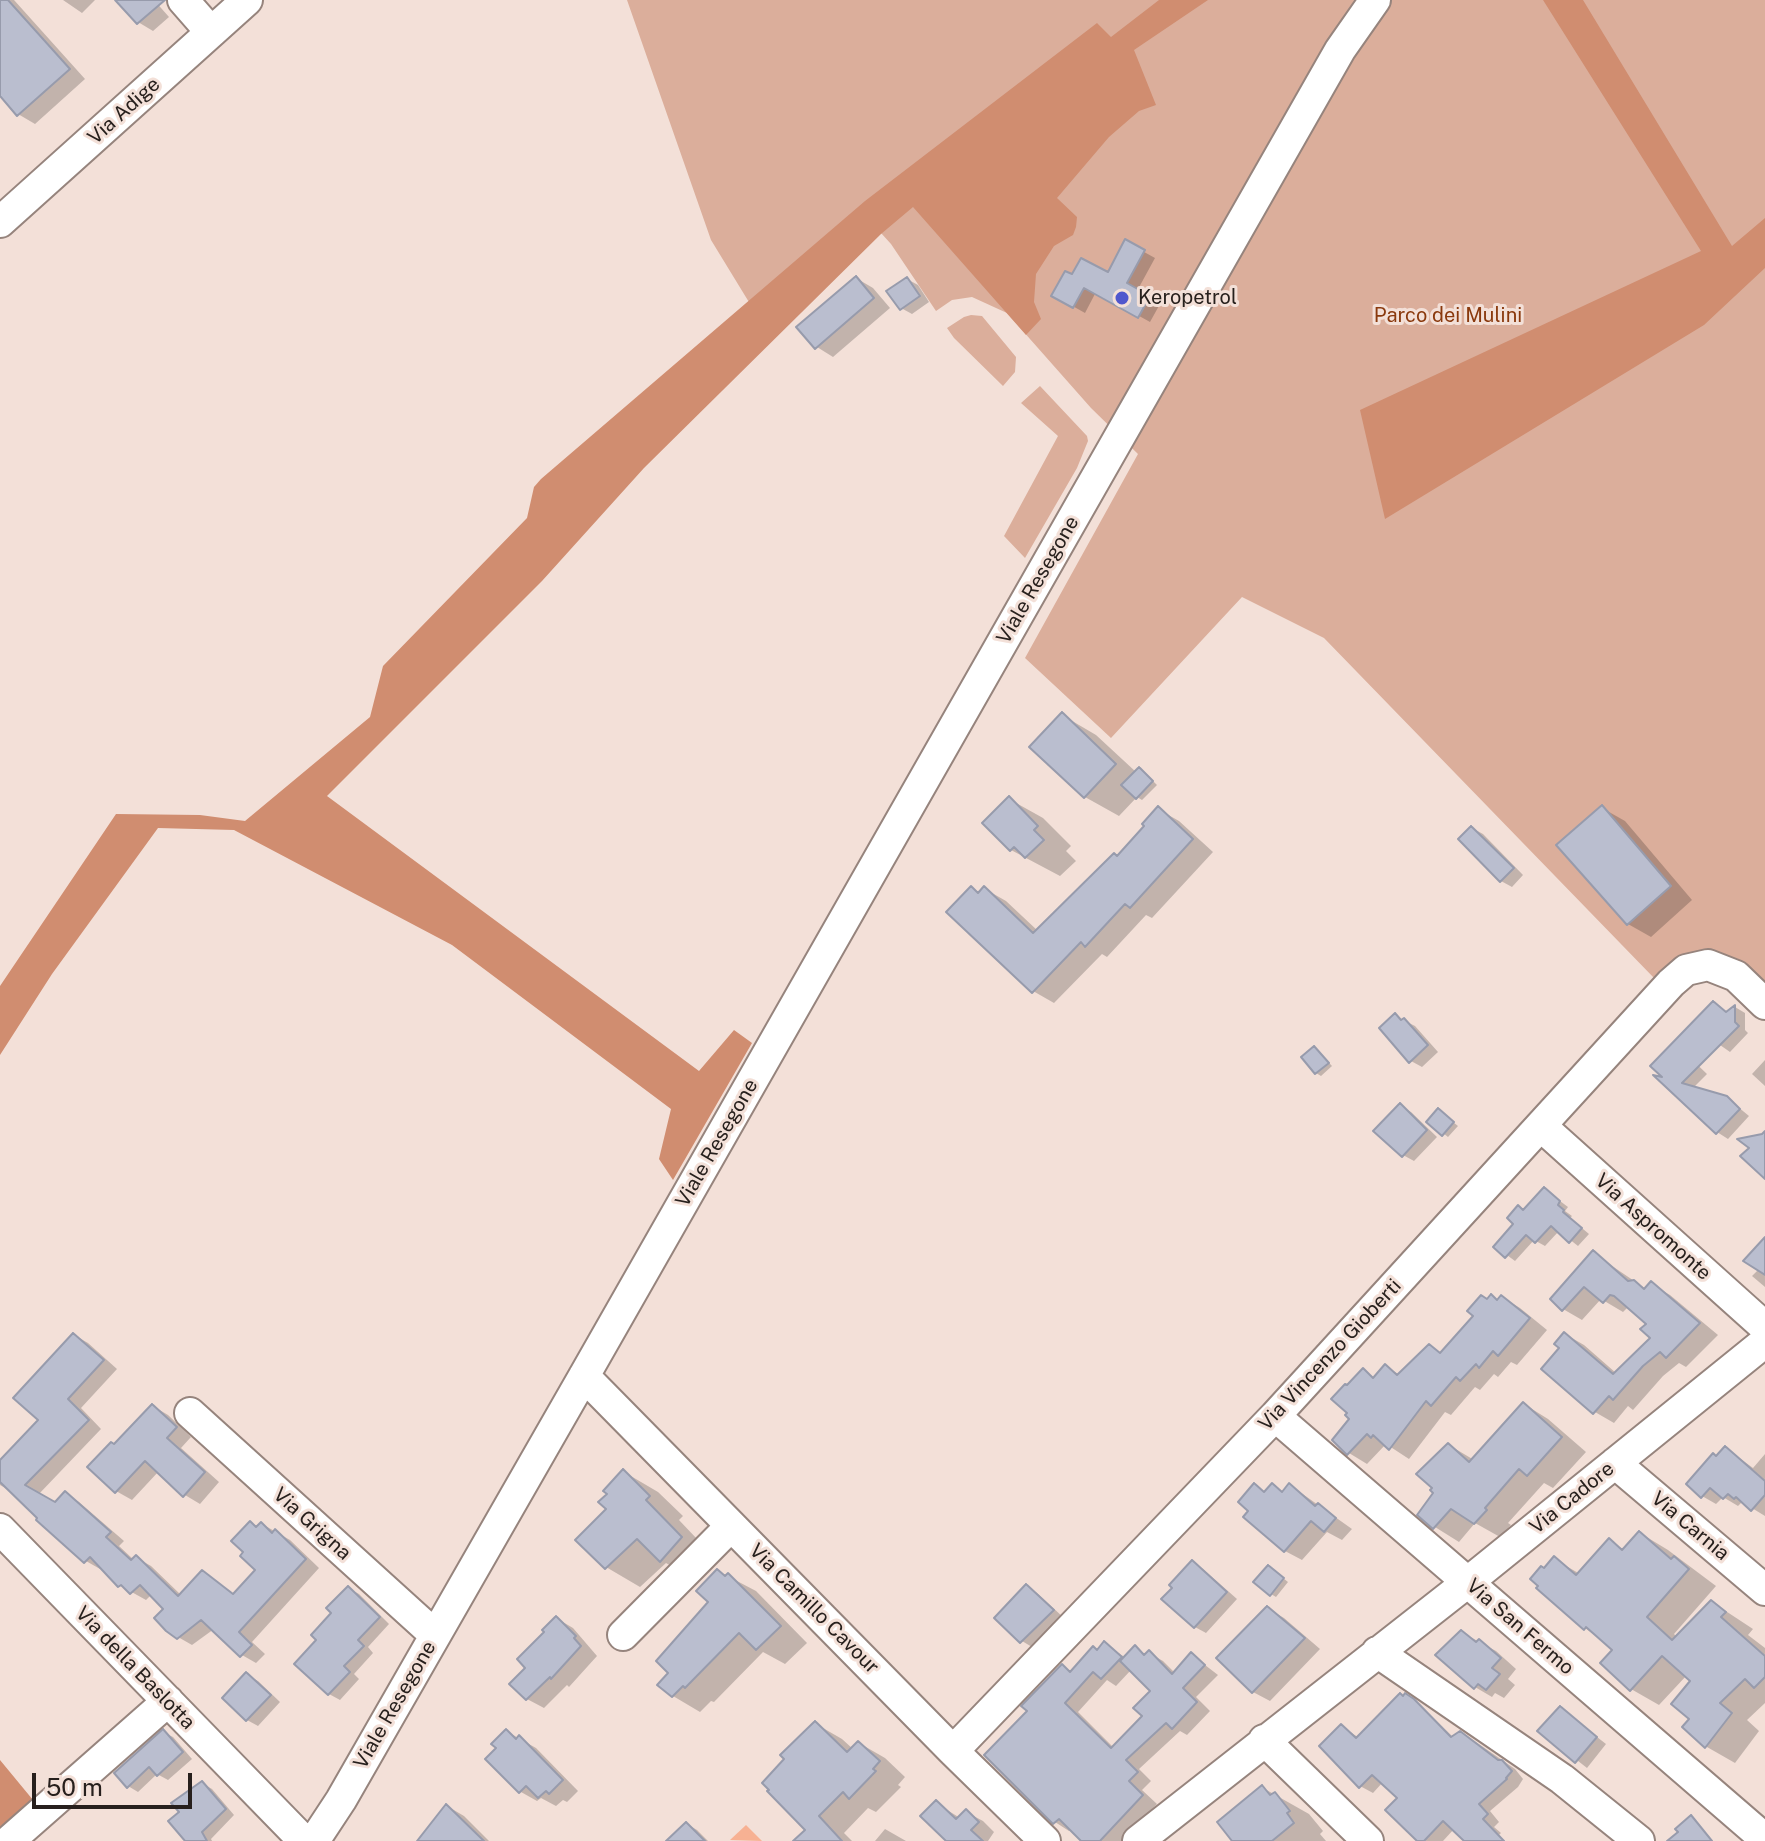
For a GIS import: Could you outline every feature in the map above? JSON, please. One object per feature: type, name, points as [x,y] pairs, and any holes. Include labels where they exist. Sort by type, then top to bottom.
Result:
[{"type":"street","points":[[183,0],[211,32]]},
{"type":"street","name":"Via Adige","points":[[0,222],[247,0]]},
{"type":"street","name":"Viale Resegone","points":[[314,1841],[584,1376],[1340,50],[1375,0]]},
{"type":"street","name":"Via Vincenzo Gioberti","points":[[953,1751],[1275,1416],[1671,983],[1686,970],[1708,965],[1736,976],[1765,1004]]},
{"type":"street","name":"Via Aspromonte","points":[[1541,1126],[1765,1327]]},
{"type":"street","name":"Via Cadore","points":[[1138,1841],[1468,1582],[1765,1342]]},
{"type":"street","name":"Via Camillo Cavour","points":[[584,1376],[1045,1841]]},
{"type":"street","name":"Via Grigna","points":[[190,1413],[435,1635]]},
{"type":"street","name":"Via San Fermo","points":[[1275,1416],[1765,1839]]},
{"type":"street","name":"Via Carnia","points":[[1615,1463],[1765,1590]]},
{"type":"street","points":[[623,1635],[731,1526]]},
{"type":"street","name":"Via della Baslotta","points":[[0,1529],[304,1841]]},
{"type":"street","points":[[1377,1652],[1562,1779],[1639,1841]]},
{"type":"street","points":[[9,1841],[168,1701]]},
{"type":"street","points":[[1264,1740],[1368,1841]]},
{"type":"green space","name":"Parco dei Mulini","points":[[627,0],[1765,0],[1765,986],[1744,965],[1707,950],[1676,957],[1654,978],[1324,638],[1242,597],[1111,738],[1025,658],[1138,454],[1091,408],[1007,313],[972,297],[952,300],[936,311],[881,233],[766,330],[711,240]]},
{"type":"green space","points":[[971,315],[982,316],[1016,357],[1015,372],[1003,386],[947,328]]},
{"type":"green space","points":[[1040,386],[1087,436],[1088,441],[1077,468],[1025,558],[1004,536],[1058,436],[1021,403]]},
{"type":"shaded area","points":[[1159,0],[1208,0],[1134,50],[1156,105],[1139,111],[1109,137],[1057,198],[1077,217],[1076,227],[1073,235],[1054,246],[1036,274],[1034,302],[1041,319],[1026,335],[913,207],[881,234],[644,468],[542,581],[327,796],[699,1071],[734,1030],[752,1043],[673,1180],[659,1159],[671,1109],[452,945],[234,830],[158,828],[52,974],[0,1055],[0,986],[116,814],[200,815],[245,821],[370,717],[383,666],[527,518],[534,487],[541,479],[865,201],[1097,23],[1111,37]]},
{"type":"shaded area","points":[[1543,0],[1583,0],[1732,246],[1765,218],[1765,268],[1704,325],[1385,519],[1360,410],[1701,251]]},
{"type":"shaded area","points":[[0,1760],[33,1800],[0,1827]]},
{"type":"shaded area","points":[[746,1825],[762,1841],[730,1840]]},
{"type":"building","points":[[0,0],[8,0],[70,69],[17,116],[0,96]]},
{"type":"building","points":[[115,0],[165,0],[137,24]]},
{"type":"building","points":[[1125,239],[1145,250],[1127,283],[1150,296],[1138,318],[1084,288],[1073,308],[1051,296],[1065,271],[1072,274],[1081,258],[1108,272]]},
{"type":"building","points":[[856,276],[874,298],[815,349],[796,327]]},
{"type":"building","points":[[907,277],[920,296],[900,310],[886,291]]},
{"type":"building","points":[[1062,712],[1116,764],[1084,798],[1029,747]]},
{"type":"building","points":[[1139,767],[1153,781],[1136,799],[1121,785]]},
{"type":"building","points":[[1009,796],[1038,826],[1034,830],[1044,840],[1025,858],[1014,847],[1010,851],[982,823]]},
{"type":"building","points":[[1602,805],[1671,886],[1627,925],[1556,845]]},
{"type":"building","points":[[1158,806],[1193,839],[1130,908],[1125,904],[1085,947],[1081,942],[1032,993],[946,912],[971,886],[978,893],[984,886],[1033,933],[1114,853],[1117,856]]},
{"type":"building","points":[[1471,826],[1514,868],[1500,882],[1458,839]]},
{"type":"building","points":[[1713,1001],[1726,1012],[1735,1005],[1735,1022],[1739,1026],[1682,1083],[1727,1096],[1740,1109],[1716,1134],[1653,1075],[1662,1077],[1650,1066]]},
{"type":"building","points":[[1395,1013],[1401,1020],[1404,1018],[1428,1045],[1409,1063],[1379,1028]]},
{"type":"building","points":[[1314,1046],[1329,1063],[1315,1074],[1301,1057]]},
{"type":"building","points":[[1400,1103],[1427,1130],[1402,1157],[1373,1131]]},
{"type":"building","points":[[1438,1108],[1454,1122],[1442,1136],[1426,1122]]},
{"type":"building","points":[[1765,1131],[1765,1179],[1740,1156],[1749,1148],[1737,1139]]},
{"type":"building","points":[[1544,1187],[1560,1201],[1558,1205],[1563,1212],[1582,1228],[1569,1243],[1551,1226],[1535,1243],[1526,1235],[1505,1258],[1493,1247],[1513,1224],[1507,1218],[1518,1205],[1523,1210]]},
{"type":"building","points":[[1765,1237],[1765,1275],[1743,1261]]},
{"type":"building","points":[[1593,1250],[1628,1281],[1634,1280],[1644,1289],[1651,1281],[1700,1323],[1666,1358],[1660,1352],[1613,1400],[1609,1396],[1593,1414],[1541,1369],[1559,1348],[1554,1344],[1564,1332],[1613,1374],[1650,1338],[1640,1329],[1646,1324],[1614,1296],[1610,1295],[1603,1303],[1584,1287],[1562,1311],[1550,1299]]},
{"type":"building","points":[[1491,1294],[1497,1300],[1501,1295],[1530,1318],[1498,1356],[1493,1351],[1479,1368],[1476,1364],[1460,1381],[1456,1377],[1431,1406],[1426,1401],[1389,1450],[1373,1435],[1371,1438],[1367,1434],[1347,1455],[1332,1440],[1349,1419],[1345,1415],[1347,1413],[1331,1399],[1363,1368],[1373,1378],[1385,1364],[1397,1375],[1429,1344],[1440,1353],[1473,1316],[1467,1311],[1481,1295],[1487,1299]]},
{"type":"building","points":[[73,1333],[104,1360],[68,1399],[89,1420],[25,1485],[55,1502],[65,1491],[111,1532],[106,1537],[131,1560],[136,1555],[178,1596],[202,1570],[233,1594],[255,1570],[240,1556],[243,1552],[231,1541],[250,1521],[256,1527],[261,1522],[272,1533],[275,1529],[306,1559],[239,1632],[252,1645],[240,1657],[201,1620],[177,1639],[166,1631],[154,1618],[163,1609],[140,1585],[130,1594],[121,1585],[118,1587],[90,1557],[84,1563],[0,1482],[0,1460],[38,1420],[13,1398]]},
{"type":"building","points":[[1523,1402],[1562,1437],[1527,1476],[1519,1469],[1474,1524],[1451,1509],[1433,1529],[1417,1515],[1433,1493],[1432,1488],[1416,1474],[1448,1443],[1469,1462]]},
{"type":"building","points":[[152,1404],[177,1427],[167,1438],[205,1472],[183,1497],[145,1461],[115,1493],[87,1467]]},
{"type":"building","points":[[1725,1446],[1765,1481],[1765,1495],[1751,1511],[1736,1497],[1734,1499],[1728,1494],[1723,1499],[1710,1488],[1701,1498],[1686,1484],[1713,1453],[1716,1456]]},
{"type":"building","points":[[623,1469],[650,1496],[646,1500],[682,1537],[660,1562],[637,1539],[605,1569],[575,1540],[606,1509],[598,1502],[607,1494],[603,1491]]},
{"type":"building","points":[[1254,1483],[1264,1492],[1272,1483],[1282,1492],[1289,1483],[1315,1506],[1318,1503],[1336,1518],[1324,1532],[1311,1521],[1284,1552],[1243,1517],[1248,1511],[1238,1502]]},
{"type":"building","points":[[1639,1531],[1671,1559],[1674,1556],[1689,1569],[1647,1617],[1672,1640],[1711,1600],[1726,1612],[1721,1617],[1765,1656],[1765,1677],[1754,1688],[1745,1679],[1720,1703],[1732,1713],[1705,1748],[1682,1727],[1689,1719],[1671,1704],[1690,1681],[1662,1656],[1630,1691],[1600,1663],[1612,1650],[1586,1627],[1584,1630],[1536,1588],[1538,1586],[1530,1579],[1554,1556],[1576,1575],[1609,1538],[1622,1550]]},
{"type":"building","points":[[1192,1560],[1227,1592],[1194,1628],[1161,1599],[1172,1588],[1169,1585]]},
{"type":"building","points":[[1268,1565],[1284,1578],[1270,1596],[1253,1582]]},
{"type":"building","points":[[717,1569],[725,1576],[728,1573],[781,1626],[756,1650],[739,1633],[685,1688],[683,1686],[672,1697],[657,1685],[668,1673],[656,1661],[708,1602],[696,1591]]},
{"type":"building","points":[[1026,1584],[1054,1610],[1020,1643],[994,1618]]},
{"type":"building","points":[[348,1586],[380,1617],[358,1640],[364,1646],[344,1666],[350,1672],[328,1695],[294,1664],[316,1640],[311,1635],[331,1613],[326,1608]]},
{"type":"building","points":[[1267,1606],[1305,1638],[1252,1693],[1216,1658]]},
{"type":"building","points":[[556,1616],[576,1636],[574,1638],[581,1646],[551,1679],[526,1700],[509,1684],[525,1668],[517,1659]]},
{"type":"building","points":[[1461,1630],[1476,1642],[1479,1639],[1501,1658],[1492,1668],[1500,1674],[1486,1690],[1478,1684],[1474,1689],[1435,1655]]},
{"type":"building","points":[[1104,1641],[1122,1657],[1101,1679],[1093,1672],[1065,1703],[1111,1748],[1142,1716],[1133,1708],[1150,1691],[1120,1661],[1135,1645],[1144,1655],[1149,1650],[1172,1674],[1191,1652],[1205,1665],[1183,1688],[1197,1702],[1172,1729],[1166,1723],[1126,1760],[1138,1772],[1129,1781],[1143,1795],[1100,1841],[1081,1841],[1059,1819],[1053,1824],[984,1755],[1027,1711],[1021,1706],[1062,1664],[1070,1672],[1093,1646],[1097,1650]]},
{"type":"building","points":[[246,1672],[271,1695],[246,1721],[222,1698]]},
{"type":"building","points":[[1400,1693],[1414,1699],[1451,1737],[1460,1731],[1502,1760],[1512,1771],[1479,1804],[1488,1814],[1483,1819],[1504,1841],[1464,1841],[1443,1821],[1424,1841],[1417,1841],[1385,1810],[1397,1798],[1372,1775],[1359,1788],[1319,1746],[1341,1724],[1356,1738]]},
{"type":"building","points":[[1560,1706],[1597,1737],[1575,1763],[1537,1731]]},
{"type":"building","points":[[815,1721],[847,1752],[858,1741],[880,1761],[873,1769],[876,1771],[849,1799],[843,1792],[819,1816],[842,1841],[793,1841],[805,1830],[762,1783],[784,1759],[780,1755]]},
{"type":"building","points":[[163,1729],[183,1752],[157,1776],[149,1767],[127,1788],[114,1773]]},
{"type":"building","points":[[506,1729],[516,1739],[519,1735],[563,1780],[549,1794],[546,1791],[538,1798],[526,1786],[519,1793],[485,1759],[496,1748],[491,1744]]},
{"type":"building","points":[[202,1781],[226,1809],[202,1832],[207,1841],[185,1841],[168,1821],[179,1812],[171,1803]]},
{"type":"building","points":[[1262,1785],[1270,1795],[1275,1792],[1290,1811],[1287,1813],[1294,1823],[1272,1841],[1232,1841],[1217,1822]]},
{"type":"building","points":[[936,1800],[956,1819],[966,1809],[979,1822],[971,1830],[983,1841],[946,1841],[920,1816]]},
{"type":"building","points":[[446,1804],[484,1841],[417,1841]]},
{"type":"building","points":[[1691,1815],[1712,1841],[1667,1841],[1678,1832],[1675,1829]]},
{"type":"building","points":[[686,1822],[705,1841],[666,1841]]},
{"type":"place","name":"Keropetrol","points":[[1122,298]]}]
